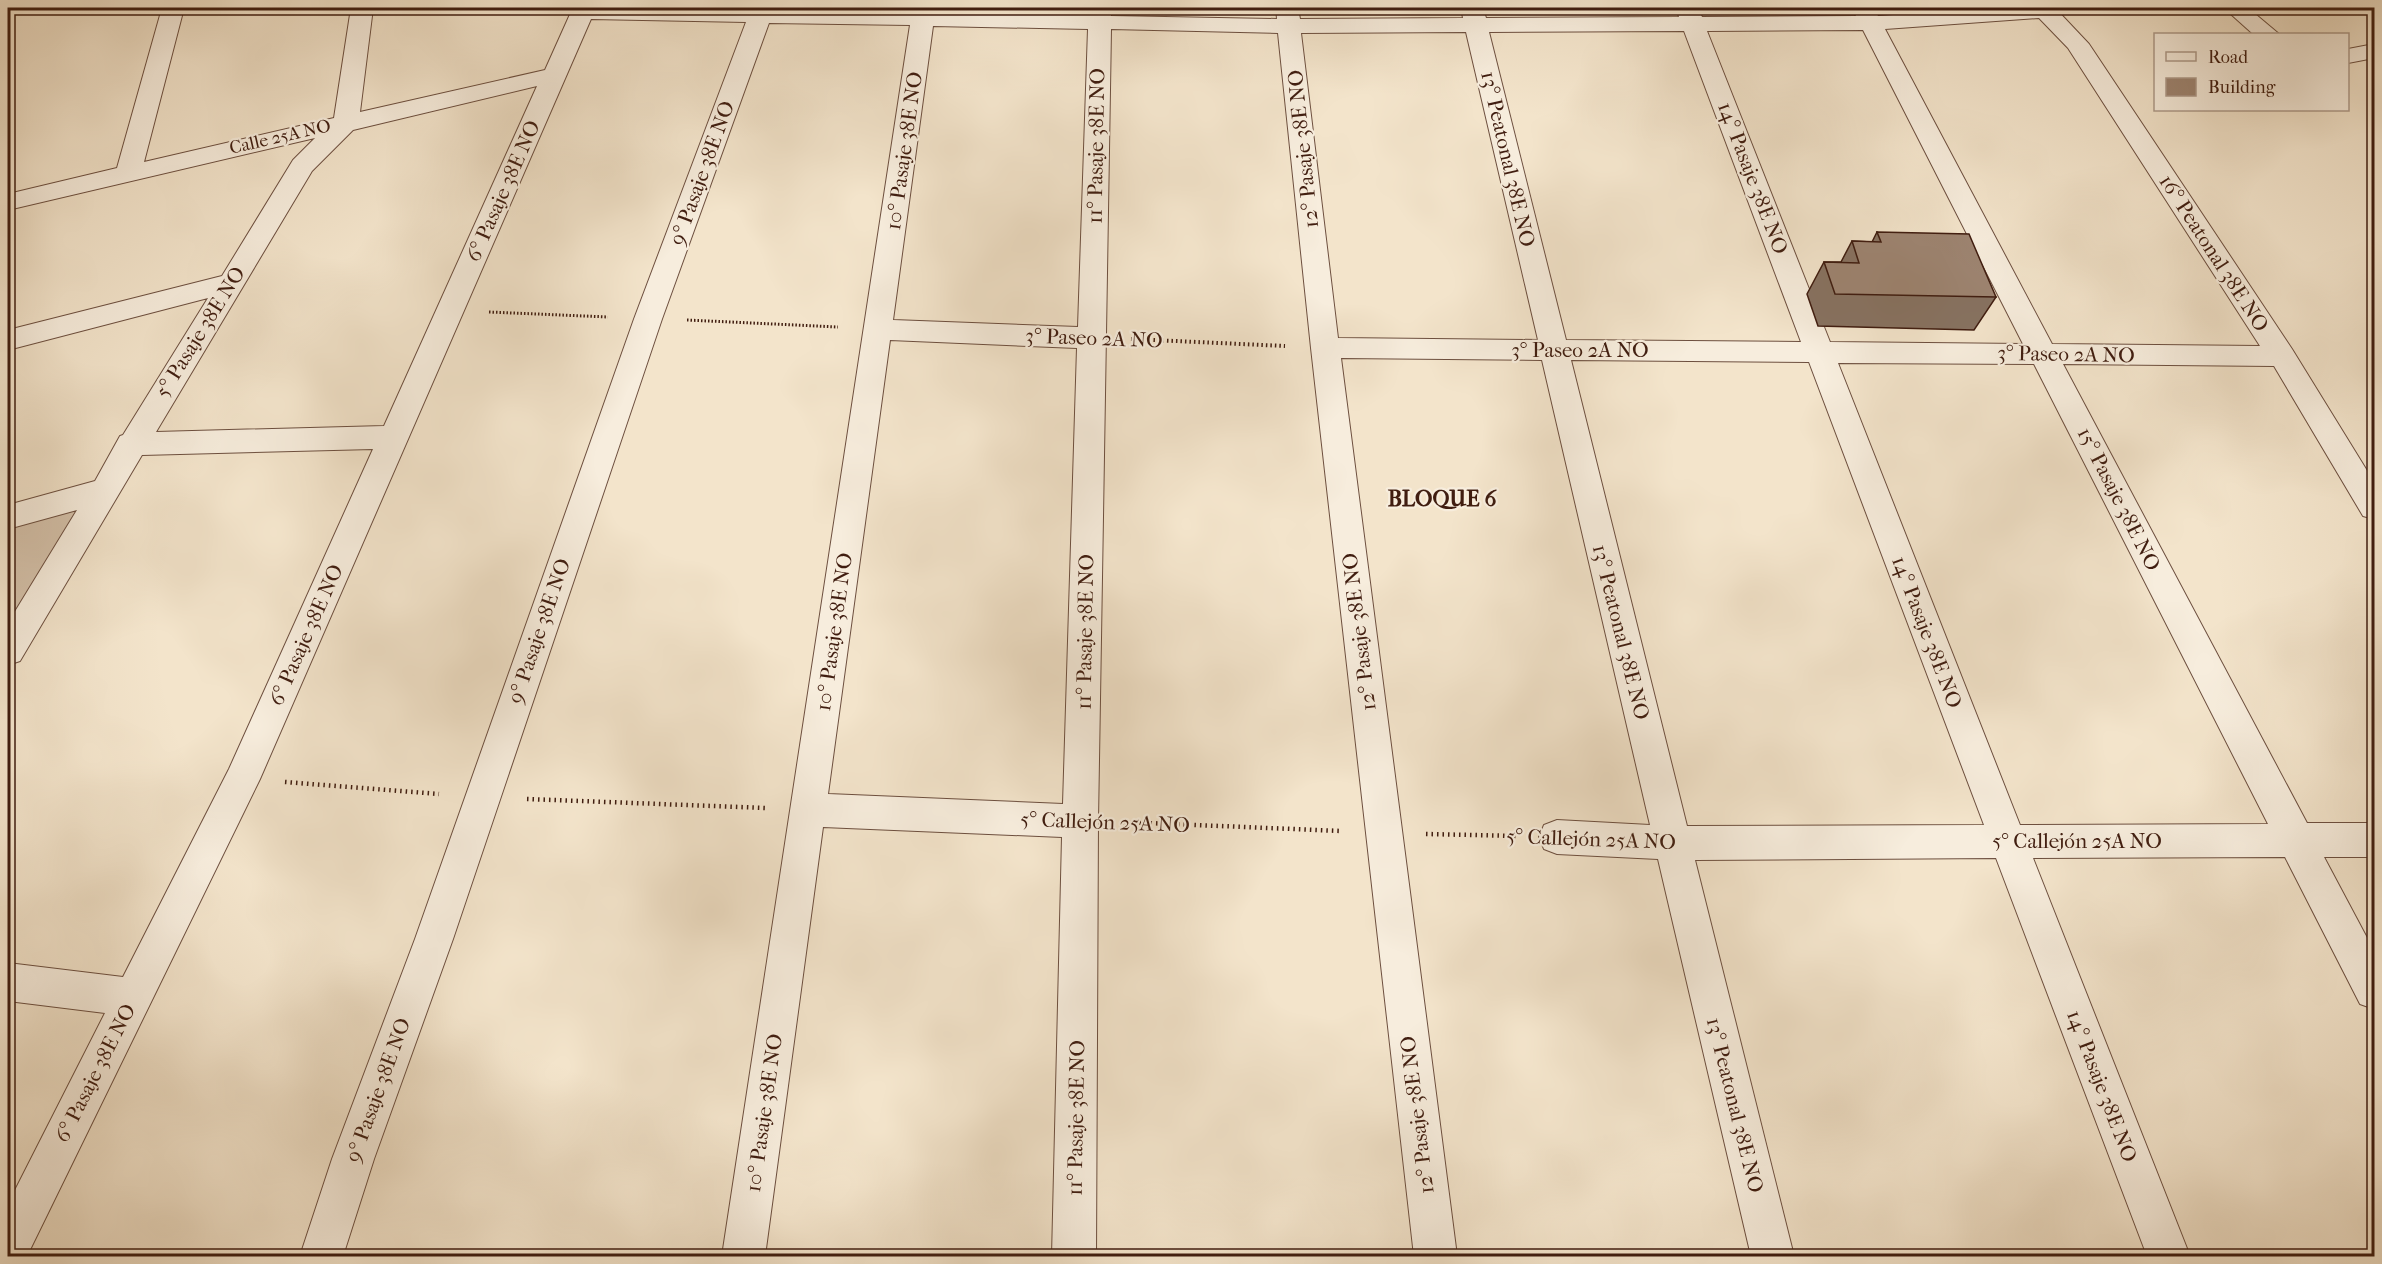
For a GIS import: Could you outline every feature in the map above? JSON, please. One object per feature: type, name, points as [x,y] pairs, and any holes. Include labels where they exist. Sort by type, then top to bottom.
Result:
[{"type":"street","points":[[128,173],[173,8]]},
{"type":"street","points":[[346,122],[362,8]]},
{"type":"street","points":[[2235,8],[2266,33]]},
{"type":"street","points":[[582,9],[1288,17],[1867,15],[2044,9]]},
{"type":"street","name":"6° Pasaje 38E NO","points":[[8,1248],[242,779],[582,9]]},
{"type":"street","name":"16° Peatonal 38E NO","points":[[2044,9],[2077,44],[2282,356],[2374,507]]},
{"type":"street","name":"9° Pasaje 38E NO","points":[[321,1257],[352,1159],[434,939],[644,330],[761,11]]},
{"type":"street","name":"10° Pasaje 38E NO","points":[[743,1257],[924,13]]},
{"type":"street","name":"11° Pasaje 38E NO","points":[[1074,1257],[1080,821],[1100,15]]},
{"type":"street","name":"15° Pasaje 38E NO","points":[[1867,15],[2374,990]]},
{"type":"street","name":"13° Peatonal 38E NO","points":[[1474,16],[1772,1257]]},
{"type":"street","name":"14° Pasaje 38E NO","points":[[1690,16],[2168,1257]]},
{"type":"street","name":"12° Pasaje 38E NO","points":[[1288,17],[1325,348],[1435,1257]]},
{"type":"street","points":[[2349,56],[2374,51]]},
{"type":"street","name":"Calle 25A NO","points":[[8,202],[554,75]]},
{"type":"street","name":"5° Pasaje 38E NO","points":[[8,651],[131,444],[302,166],[346,122]]},
{"type":"street","points":[[8,340],[231,283]]},
{"type":"street","name":"3° Paseo 2A NO","points":[[878,329],[1091,338]]},
{"type":"street","name":"3° Paseo 2A NO","points":[[1325,348],[2282,356]]},
{"type":"street","points":[[131,444],[394,437]]},
{"type":"street","points":[[8,517],[103,491]]},
{"type":"street","name":"5° Callejón 25A NO","points":[[808,810],[1080,821]]},
{"type":"street","name":"5° Callejón 25A NO","points":[[1557,837],[1672,843],[2374,840]]},
{"type":"street","points":[[8,982],[133,997]]},
{"type":"path","name":"3° Paseo 2A NO","points":[[1091,338],[1325,348]]},
{"type":"path","name":"5° Callejón 25A NO","points":[[1080,821],[1557,837]]},
{"type":"shaded area","points":[[79,507],[8,632],[8,526]]},
{"type":"building","points":[[1877,232],[1969,234],[1996,297],[1835,294],[1824,262],[1859,263],[1852,241],[1881,242]]},
{"type":"district","name":"BLOQUE 6","points":[[1442,499]]}]
